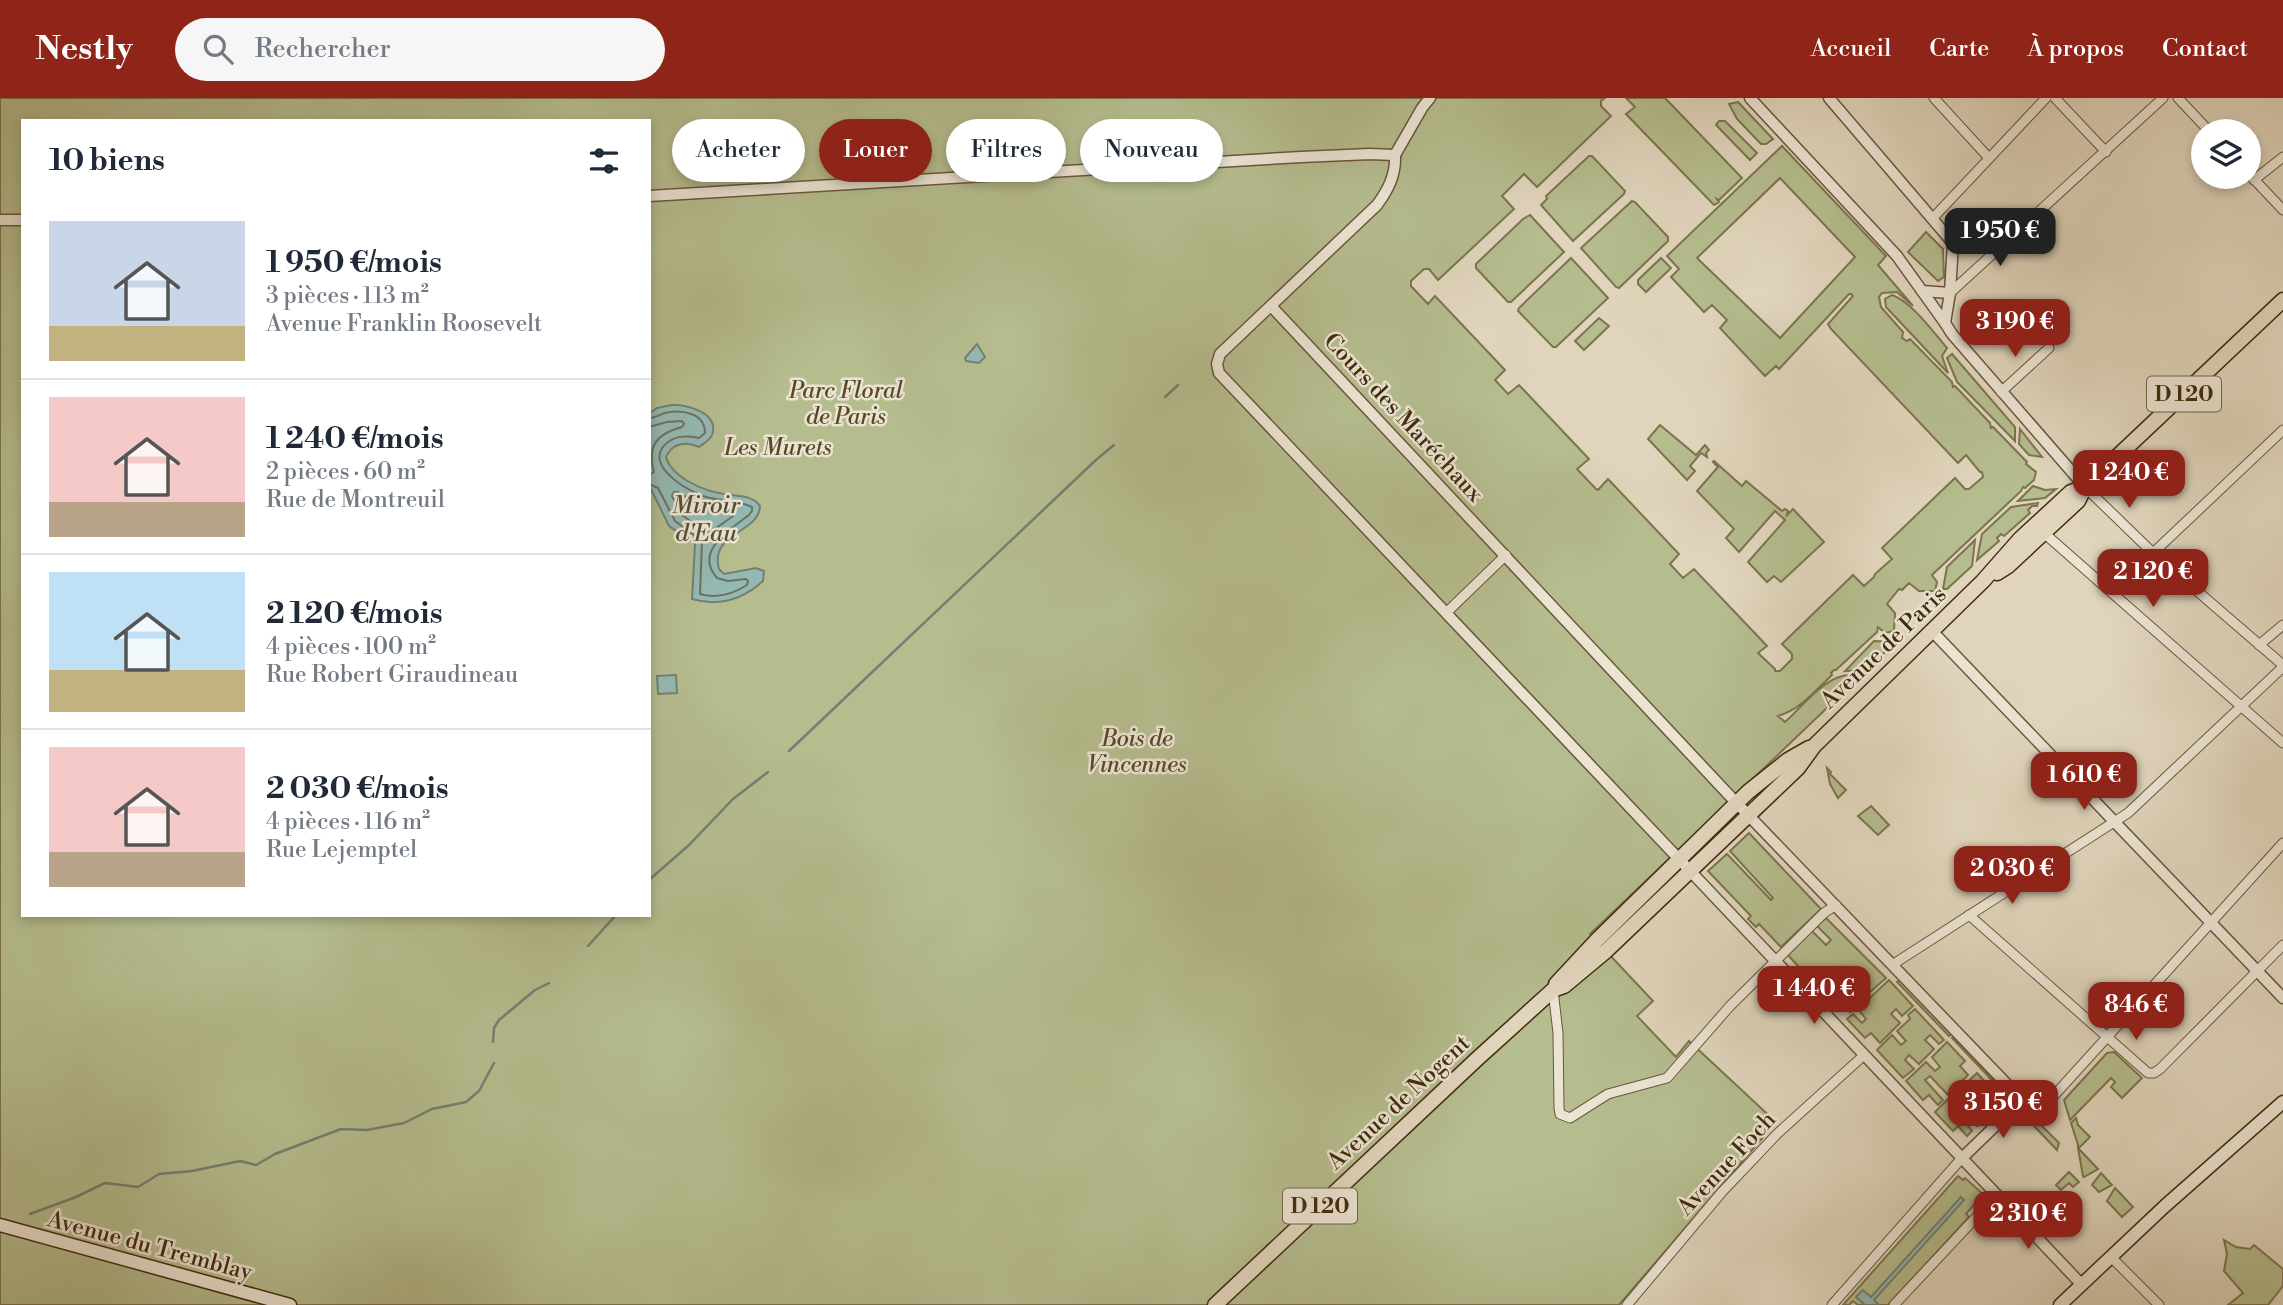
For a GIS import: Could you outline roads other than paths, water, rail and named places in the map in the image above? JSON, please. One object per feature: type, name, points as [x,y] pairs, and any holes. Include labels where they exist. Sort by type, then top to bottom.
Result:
[{"type":"main road","name":"Avenue de Paris","points":[[1983,581],[2008,566],[2044,533],[2078,501],[2085,487],[2282,302]]},
{"type":"main road","name":"Avenue de Paris","points":[[1681,862],[1749,814],[1798,768],[1814,746],[1983,581],[2021,538],[2071,492],[2085,487]]},
{"type":"main road","name":"Avenue de Paris","points":[[1681,862],[1736,800],[1788,760],[1814,746]]},
{"type":"main road","name":"Avenue de Nogent","points":[[1215,1305],[1553,990],[1564,986],[1605,951],[1681,862]]},
{"type":"main road","points":[[2060,1305],[2281,1107]]},
{"type":"main road","name":"Avenue du Tremblay","points":[[0,1225],[290,1305]]},
{"type":"street","points":[[1430,98],[1395,155],[1396,168],[1377,205],[1220,354],[1217,364],[1222,377],[2082,1285]]},
{"type":"street","points":[[1750,98],[1897,256],[1945,323],[2001,392],[2085,487],[2153,553],[2283,666],[2115,822],[1892,965]]},
{"type":"street","points":[[1829,98],[1952,243],[1950,293],[1945,323]]},
{"type":"street","points":[[1934,98],[1989,158]]},
{"type":"street","points":[[1933,218],[2046,98]]},
{"type":"street","points":[[2055,98],[2106,152]]},
{"type":"street","points":[[1922,291],[1950,293],[2163,98]]},
{"type":"street","points":[[2178,98],[2198,119]]},
{"type":"street","points":[[651,196],[1301,157],[1395,155]]},
{"type":"street","points":[[2261,171],[2283,157]]},
{"type":"street","points":[[2261,188],[2283,211]]},
{"type":"street","points":[[0,220],[21,220]]},
{"type":"street","name":"Cours des Maréchaux","points":[[1271,306],[2022,1100]]},
{"type":"street","points":[[2001,392],[2049,348]]},
{"type":"street","points":[[2153,553],[2283,430]]},
{"type":"street","points":[[2044,533],[2283,743]]},
{"type":"street","points":[[1446,613],[1506,555]]},
{"type":"street","points":[[2259,645],[2283,625]]},
{"type":"street","points":[[1932,631],[2283,998]]},
{"type":"street","points":[[1832,1305],[1961,1159],[2022,1100],[2031,1109],[2038,1111],[2283,843]]},
{"type":"street","points":[[1553,990],[1558,1033],[1559,1108],[1560,1114],[1565,1118],[1576,1116],[1608,1094],[1667,1078],[1730,1006],[1836,905]]},
{"type":"street","points":[[1969,915],[2148,1073],[2154,1073],[2283,945]]},
{"type":"street","name":"Avenue Foch","points":[[1627,1305],[1740,1173],[1784,1128],[1863,1056]]},
{"type":"street","points":[[1894,1305],[1997,1195]]},
{"type":"street","points":[[2111,1257],[2159,1305]]},
{"type":"water","points":[[977,344],[985,357],[979,363],[966,361],[965,358]]},
{"type":"water","name":"Miroir d'Eau","points":[[672,405],[693,408],[707,416],[713,427],[711,437],[699,447],[680,444],[669,452],[666,457],[675,471],[698,487],[748,498],[760,506],[758,515],[727,540],[718,557],[719,569],[724,574],[756,568],[764,571],[763,581],[747,593],[721,602],[692,599],[695,544],[669,526],[651,489],[651,412],[657,408]]},
{"type":"water","points":[[676,675],[677,693],[658,694],[657,676]]},
{"type":"water","points":[[1961,1197],[1964,1200],[1874,1300],[1879,1305],[1865,1305],[1856,1297],[1863,1290],[1871,1297]]},
{"type":"waterway","points":[[1165,397],[1178,385]]},
{"type":"waterway","points":[[789,751],[1114,445]]},
{"type":"waterway","points":[[651,878],[689,845],[733,799],[768,772]]},
{"type":"waterway","points":[[588,946],[614,917]]},
{"type":"waterway","points":[[493,1042],[494,1028],[499,1020],[535,990],[549,983]]},
{"type":"waterway","points":[[30,1214],[105,1183],[138,1187],[159,1174],[192,1171],[240,1161],[256,1165],[275,1154],[341,1129],[367,1130],[404,1123],[432,1109],[466,1102],[479,1091],[494,1063]]},
{"type":"park label","name":"Parc Floral de Paris","points":[[846,403]]},
{"type":"park label","name":"Les Murets","points":[[778,447]]},
{"type":"park label","name":"Bois de Vincennes","points":[[1137,751]]}]
